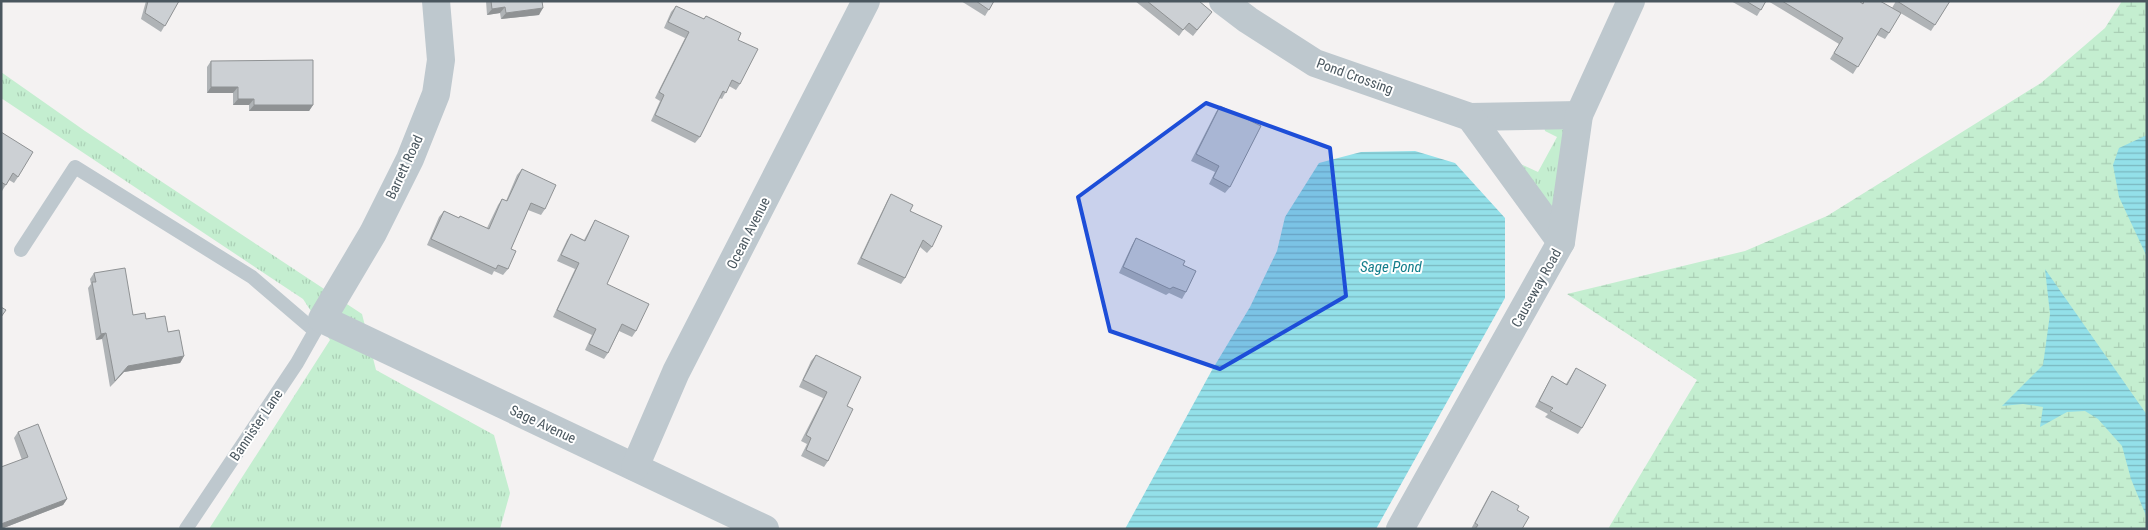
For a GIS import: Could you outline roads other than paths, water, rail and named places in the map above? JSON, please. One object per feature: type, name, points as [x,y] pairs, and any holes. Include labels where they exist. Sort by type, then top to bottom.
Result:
[{"type":"street","name":"Barrett Road","points":[[318,325],[373,233],[410,159],[436,94],[441,60],[436,1]]},
{"type":"street","name":"Ocean Avenue","points":[[635,467],[676,372],[866,1]]},
{"type":"street","name":"Pond Crossing","points":[[1223,1],[1248,20],[1315,63],[1470,116],[1579,115]]},
{"type":"street","name":"Causeway Road","points":[[1400,529],[1562,242],[1579,115],[1631,1]]},
{"type":"street","points":[[1470,116],[1562,242]]},
{"type":"street","name":"Sage Avenue","points":[[318,325],[635,467],[765,529]]},
{"type":"lane","points":[[21,250],[75,167],[252,277],[318,325]]},
{"type":"lane","name":"Bannister Lane","points":[[186,529],[297,363],[318,325]]},
{"type":"water","points":[[2147,135],[2147,257],[2119,197],[2113,165],[2119,148]]},
{"type":"water","name":"Sage Pond","points":[[1415,151],[1455,163],[1505,218],[1505,298],[1376,529],[1125,529],[1212,370],[1250,307],[1277,251],[1285,217],[1319,163],[1361,152]]},
{"type":"water","points":[[2045,269],[2147,415],[2147,518],[2131,479],[2122,446],[2098,419],[2085,411],[2067,412],[2040,427],[2043,407],[2023,404],[2002,406],[2043,365],[2050,314]]}]
